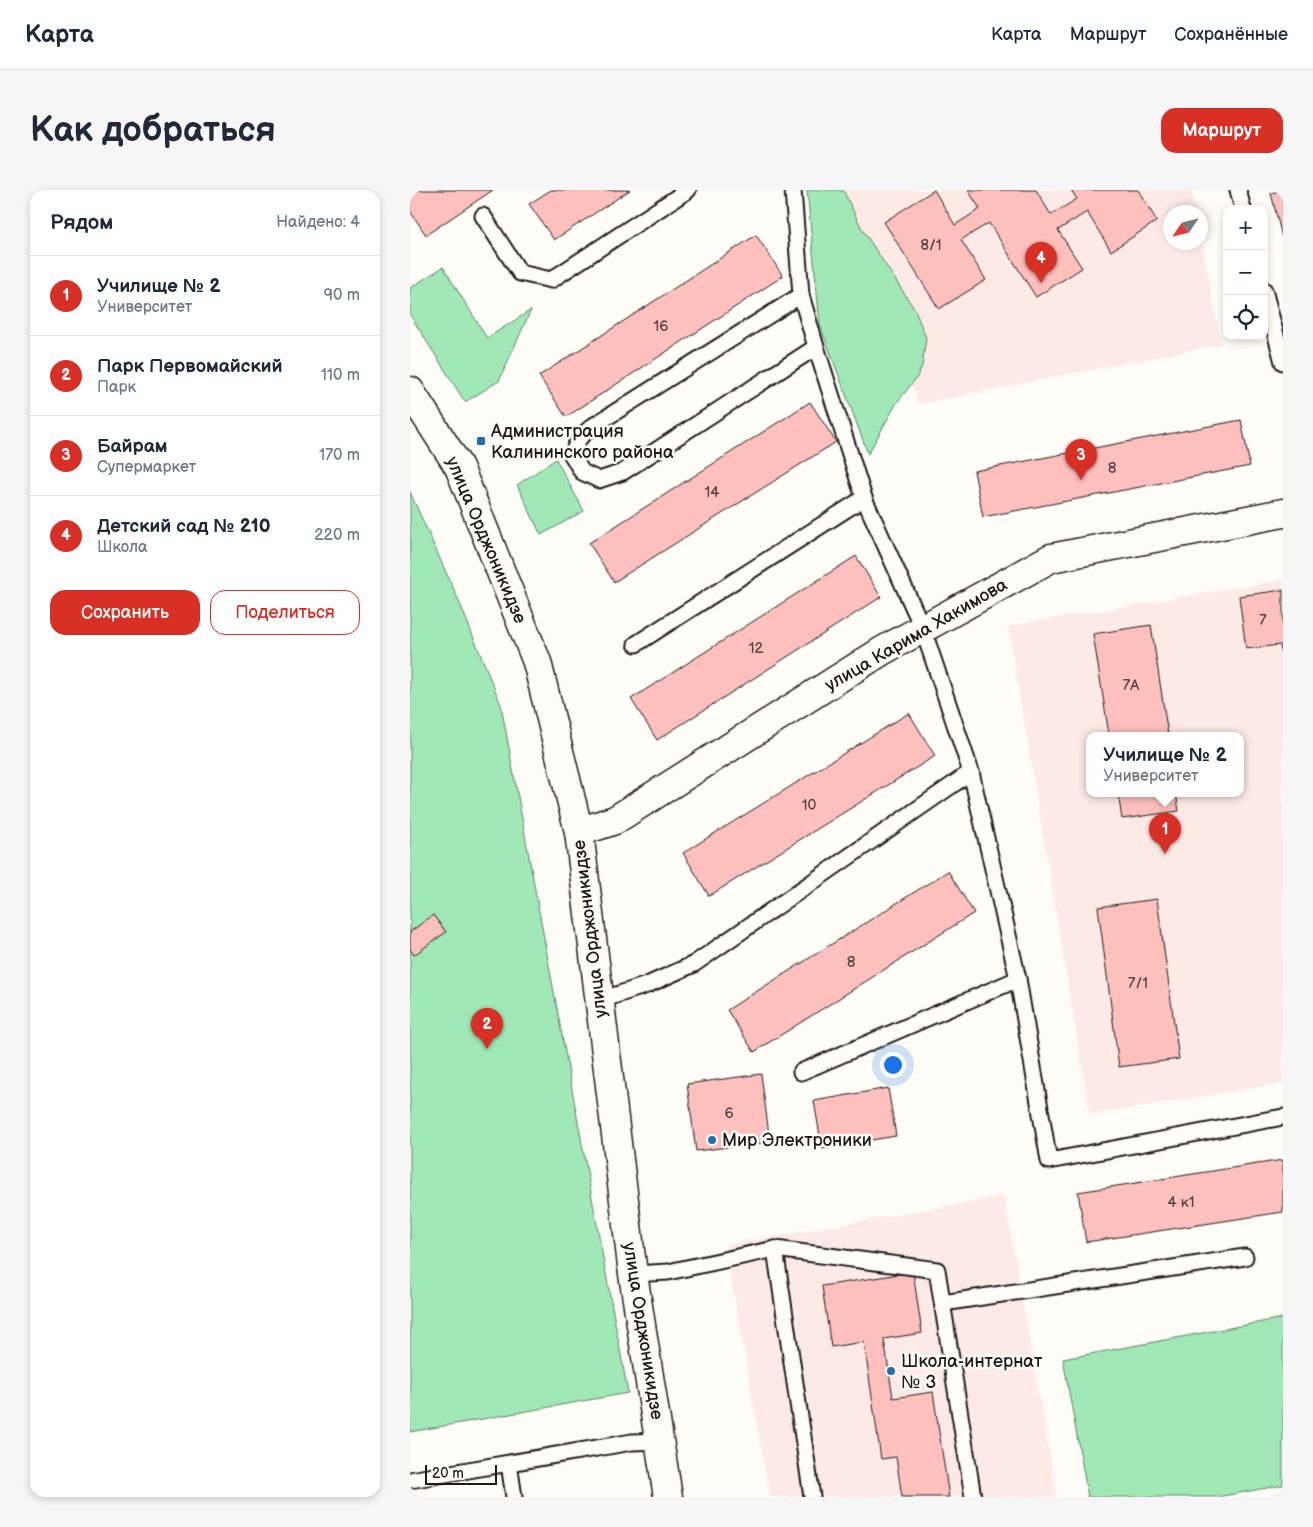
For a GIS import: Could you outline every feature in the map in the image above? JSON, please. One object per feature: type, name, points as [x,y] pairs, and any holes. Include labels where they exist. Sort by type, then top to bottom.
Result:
[{"type":"main road","name":"улица Орджоникидзе","points":[[410,391],[459,467],[537,662],[579,832],[598,1001],[633,1274],[661,1441],[668,1497]]},
{"type":"main road","name":"улица Карима Хакимова","points":[[579,832],[615,820],[882,651],[1051,558],[1283,513]]},
{"type":"lane","points":[[483,216],[520,273],[551,280],[688,190]]},
{"type":"lane","points":[[793,190],[801,295],[816,347],[864,498],[923,629],[971,772],[1018,979],[1049,1161],[1283,1118]]},
{"type":"lane","points":[[1238,190],[1242,205]]},
{"type":"lane","points":[[801,295],[594,426],[579,438],[572,455],[582,472],[599,480],[623,472],[816,347]]},
{"type":"lane","points":[[1265,295],[1283,362]]},
{"type":"lane","points":[[636,644],[864,498]]},
{"type":"lane","points":[[598,1001],[647,985],[694,964],[971,772]]},
{"type":"lane","points":[[801,1072],[1018,979]]},
{"type":"lane","points":[[633,1274],[668,1272],[775,1249],[938,1270],[973,1497]]},
{"type":"lane","points":[[775,1249],[812,1497]]},
{"type":"lane","points":[[943,1303],[1245,1257]]},
{"type":"lane","points":[[410,1480],[632,1442],[661,1441]]},
{"type":"lane","points":[[509,1464],[514,1497]]},
{"type":"shaded area","points":[[837,190],[1191,190],[1194,205],[1163,205],[1163,250],[1203,250],[1221,344],[919,404]]},
{"type":"shaded area","points":[[1283,580],[1283,1083],[1090,1115],[1008,626]]},
{"type":"shaded area","name":"Школа-интернат № 3","points":[[1004,1196],[1057,1497],[770,1497],[725,1245]]},
{"type":"green space","points":[[807,190],[843,190],[862,229],[915,310],[926,338],[922,366],[917,377],[896,404],[868,454],[820,325]]},
{"type":"green space","points":[[443,267],[487,338],[531,310],[499,381],[465,402],[410,315],[410,288]]},
{"type":"green space","points":[[556,459],[584,511],[541,535],[517,485]]},
{"type":"green space","points":[[410,492],[458,599],[501,705],[628,1393],[410,1432]]},
{"type":"green space","points":[[1283,1318],[1283,1485],[1217,1497],[1088,1497],[1063,1359]]},
{"type":"building","points":[[410,190],[493,190],[426,235],[410,211]]},
{"type":"building","points":[[551,190],[630,190],[554,240],[529,204]]},
{"type":"building","points":[[934,190],[955,225],[980,209],[968,190],[1036,190],[1051,215],[1077,199],[1071,190],[1138,190],[1157,221],[1111,251],[1087,212],[1058,230],[1082,268],[1036,297],[989,223],[961,240],[986,280],[939,309],[884,222]]},
{"type":"building","points":[[1283,190],[1283,241],[1271,193]]},
{"type":"building","points":[[756,235],[783,276],[566,417],[539,376]]},
{"type":"building","points":[[810,402],[836,442],[614,582],[589,543]]},
{"type":"building","points":[[1241,420],[1250,466],[983,517],[974,471]]},
{"type":"building","points":[[856,556],[881,597],[657,740],[631,699]]},
{"type":"building","points":[[1283,590],[1283,665],[1280,645],[1246,649],[1239,596]]},
{"type":"building","points":[[1151,625],[1168,732],[1109,732],[1093,634]]},
{"type":"building","points":[[909,713],[935,756],[709,896],[683,853]]},
{"type":"building","points":[[1119,797],[1177,797],[1179,811],[1122,819]]},
{"type":"building","points":[[948,871],[974,913],[754,1052],[727,1010]]},
{"type":"building","points":[[1157,899],[1179,1059],[1119,1067],[1098,907]]},
{"type":"building","points":[[433,915],[446,932],[414,955],[410,949],[410,932]]},
{"type":"building","points":[[761,1074],[770,1142],[696,1151],[687,1084]]},
{"type":"building","points":[[888,1088],[896,1136],[822,1148],[814,1101]]},
{"type":"building","points":[[1283,1160],[1283,1212],[1086,1242],[1078,1192]]},
{"type":"building","points":[[913,1272],[922,1333],[884,1339],[893,1398],[933,1392],[949,1497],[902,1497],[896,1457],[881,1459],[864,1342],[831,1347],[822,1286]]},
{"type":"place","name":"Детский сад № 210","points":[[1041,283]]},
{"type":"place","name":"Администрация Калининского района","points":[[481,441]]},
{"type":"place","name":"Байрам","points":[[1081,480]]},
{"type":"place","name":"Училище № 2","points":[[1165,854]]},
{"type":"place","name":"Парк Первомайский","points":[[487,1049]]},
{"type":"place","name":"Мир Электроники","points":[[712,1140]]},
{"type":"place","name":"Школа-интернат № 3","points":[[891,1371]]}]
